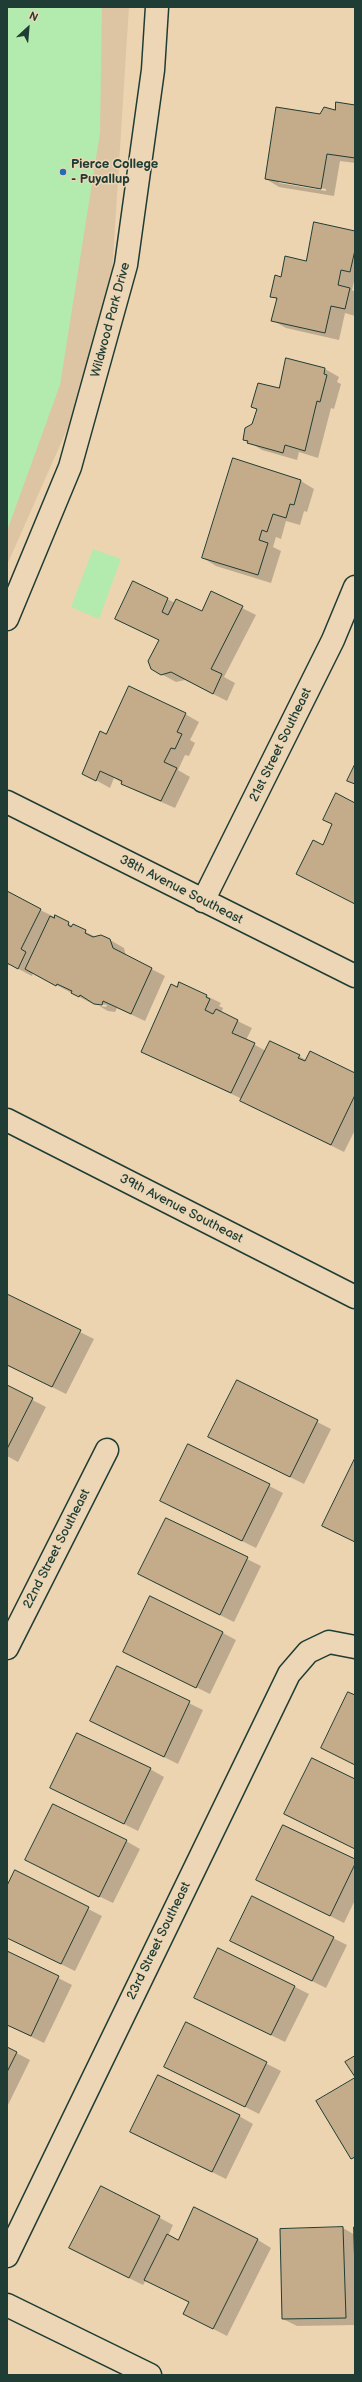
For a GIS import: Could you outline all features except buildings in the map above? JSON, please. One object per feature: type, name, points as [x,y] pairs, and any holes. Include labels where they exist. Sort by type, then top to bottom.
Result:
[{"type":"street","name":"Wildwood Park Drive","points":[[7,619],[70,467],[126,265],[153,70],[157,7]]},
{"type":"street","name":"21st Street Southeast","points":[[203,901],[333,640],[355,587]]},
{"type":"street","name":"38th Avenue Southeast","points":[[7,802],[355,976]]},
{"type":"street","name":"39th Avenue Southeast","points":[[7,1120],[355,1297]]},
{"type":"street","name":"22nd Street Southeast","points":[[7,1648],[12,1624],[107,1450]]},
{"type":"street","name":"23rd Street Southeast","points":[[7,2256],[289,1674],[308,1652],[329,1642],[355,1647]]},
{"type":"street","points":[[7,2305],[150,2375]]},
{"type":"shaded area","name":"Pierce College - Puyallup","points":[[7,7],[129,7],[108,337],[7,565]]},
{"type":"green space","name":"Pierce College - Puyallup","points":[[7,7],[102,7],[100,133],[60,385],[7,531]]},
{"type":"green space","points":[[93,549],[121,559],[99,619],[71,607]]},
{"type":"place","name":"Pierce College - Puyallup","points":[[63,172]]}]
